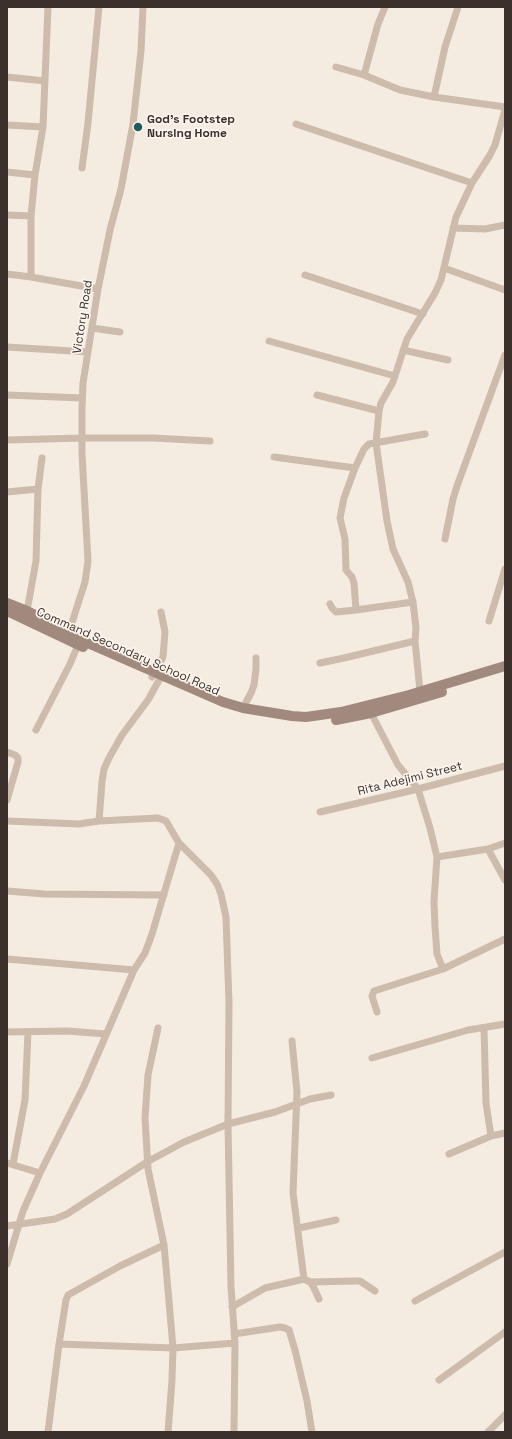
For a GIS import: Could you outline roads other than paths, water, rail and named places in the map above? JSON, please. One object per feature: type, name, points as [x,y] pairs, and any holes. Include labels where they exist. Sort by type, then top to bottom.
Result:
[{"type":"main road","name":"Command Secondary School Road","points":[[7,603],[27,611],[83,641],[157,676],[222,705],[239,709]]},
{"type":"main road","name":"Command Secondary School Road","points":[[7,611],[78,645],[157,676]]},
{"type":"main road","points":[[239,709],[280,721],[309,723],[352,717],[371,713],[410,698],[420,691],[505,666]]},
{"type":"main road","points":[[239,709],[306,717],[341,712],[410,698],[505,673]]},
{"type":"street","points":[[31,277],[31,216],[35,175],[43,126],[48,7]]},
{"type":"street","points":[[82,168],[88,123],[99,7]]},
{"type":"street","name":"Victory Road","points":[[68,632],[85,582],[88,561],[82,438],[83,383],[98,289],[110,230],[121,189],[133,124],[140,58],[143,7]]},
{"type":"street","points":[[364,75],[378,24],[385,7]]},
{"type":"street","points":[[434,97],[445,47],[458,7]]},
{"type":"street","points":[[336,67],[364,75],[400,90],[505,108],[495,145],[460,206],[453,228],[444,268],[435,293],[410,333],[395,376],[379,411],[376,443],[387,521],[394,549],[408,582],[413,602],[420,691]]},
{"type":"street","points":[[7,77],[45,80]]},
{"type":"street","points":[[296,124],[472,183]]},
{"type":"street","points":[[7,125],[43,126]]},
{"type":"street","points":[[7,172],[35,175]]},
{"type":"street","points":[[7,215],[31,216]]},
{"type":"street","points":[[453,228],[485,229],[505,225]]},
{"type":"street","points":[[444,268],[505,290]]},
{"type":"street","points":[[7,274],[98,289]]},
{"type":"street","points":[[305,275],[423,314]]},
{"type":"street","points":[[92,328],[120,332]]},
{"type":"street","points":[[269,341],[395,376]]},
{"type":"street","points":[[7,347],[88,352]]},
{"type":"street","points":[[403,350],[448,360]]},
{"type":"street","points":[[445,539],[457,486],[505,355]]},
{"type":"street","points":[[7,395],[82,398]]},
{"type":"street","points":[[317,395],[379,411]]},
{"type":"street","points":[[356,610],[354,583],[352,577],[346,570],[345,539],[340,518],[344,498],[355,468],[369,444],[426,434]]},
{"type":"street","points":[[7,440],[153,438],[210,441]]},
{"type":"street","points":[[274,457],[355,468]]},
{"type":"street","points":[[27,611],[36,562],[38,489],[42,458]]},
{"type":"street","points":[[7,492],[38,489]]},
{"type":"street","points":[[489,621],[505,569]]},
{"type":"street","points":[[330,604],[336,612],[413,602]]},
{"type":"street","points":[[99,821],[104,769],[122,735],[148,700],[163,657],[165,632],[161,612]]},
{"type":"street","points":[[320,662],[344,658],[415,641]]},
{"type":"street","points":[[36,730],[70,664],[78,645]]},
{"type":"street","points":[[239,709],[251,693],[254,685],[256,658]]},
{"type":"street","points":[[371,713],[398,765],[418,789],[430,828],[437,857],[434,901],[437,954],[443,969]]},
{"type":"street","points":[[7,752],[15,755],[18,762],[7,800]]},
{"type":"street","name":"Rita Adejimi Street","points":[[320,812],[418,789],[505,766]]},
{"type":"street","points":[[7,821],[79,824],[99,821],[162,819],[166,821],[179,843],[218,884],[224,905],[229,1003],[228,1124],[232,1307],[235,1343],[234,1432]]},
{"type":"street","points":[[7,1264],[19,1224],[40,1173],[84,1086],[134,970],[145,953],[179,843]]},
{"type":"street","points":[[437,857],[488,849],[505,843]]},
{"type":"street","points":[[488,849],[505,880]]},
{"type":"street","points":[[7,891],[44,894],[164,894]]},
{"type":"street","points":[[377,1012],[372,996],[374,991],[443,969],[505,939]]},
{"type":"street","points":[[7,959],[134,970]]},
{"type":"street","points":[[372,1058],[468,1030],[505,1024]]},
{"type":"street","points":[[158,1028],[148,1075],[145,1118],[147,1162],[164,1245],[172,1348],[172,1380],[168,1432]]},
{"type":"street","points":[[484,1028],[486,1103],[491,1136]]},
{"type":"street","points":[[7,1032],[67,1031],[106,1034]]},
{"type":"street","points":[[28,1032],[25,1100],[10,1163],[40,1173]]},
{"type":"street","points":[[292,1042],[298,1092],[296,1104],[293,1193],[307,1281],[319,1299]]},
{"type":"street","points":[[7,1226],[54,1219],[67,1214],[147,1162],[184,1142],[228,1124],[331,1095]]},
{"type":"street","points":[[449,1154],[491,1136],[505,1133]]},
{"type":"street","points":[[299,1228],[336,1220]]},
{"type":"street","points":[[48,1432],[59,1344],[68,1295],[120,1266],[164,1245]]},
{"type":"street","points":[[415,1301],[505,1252]]},
{"type":"street","points":[[232,1307],[266,1288],[307,1281],[356,1281],[375,1291]]},
{"type":"street","points":[[234,1334],[280,1327],[289,1330],[307,1401],[312,1432]]},
{"type":"street","points":[[440,1380],[505,1332]]},
{"type":"street","points":[[59,1344],[172,1348],[235,1343]]},
{"type":"street","points":[[488,1432],[505,1415]]},
{"type":"place","name":"God's Footstep Nursing Home","points":[[138,127]]}]
